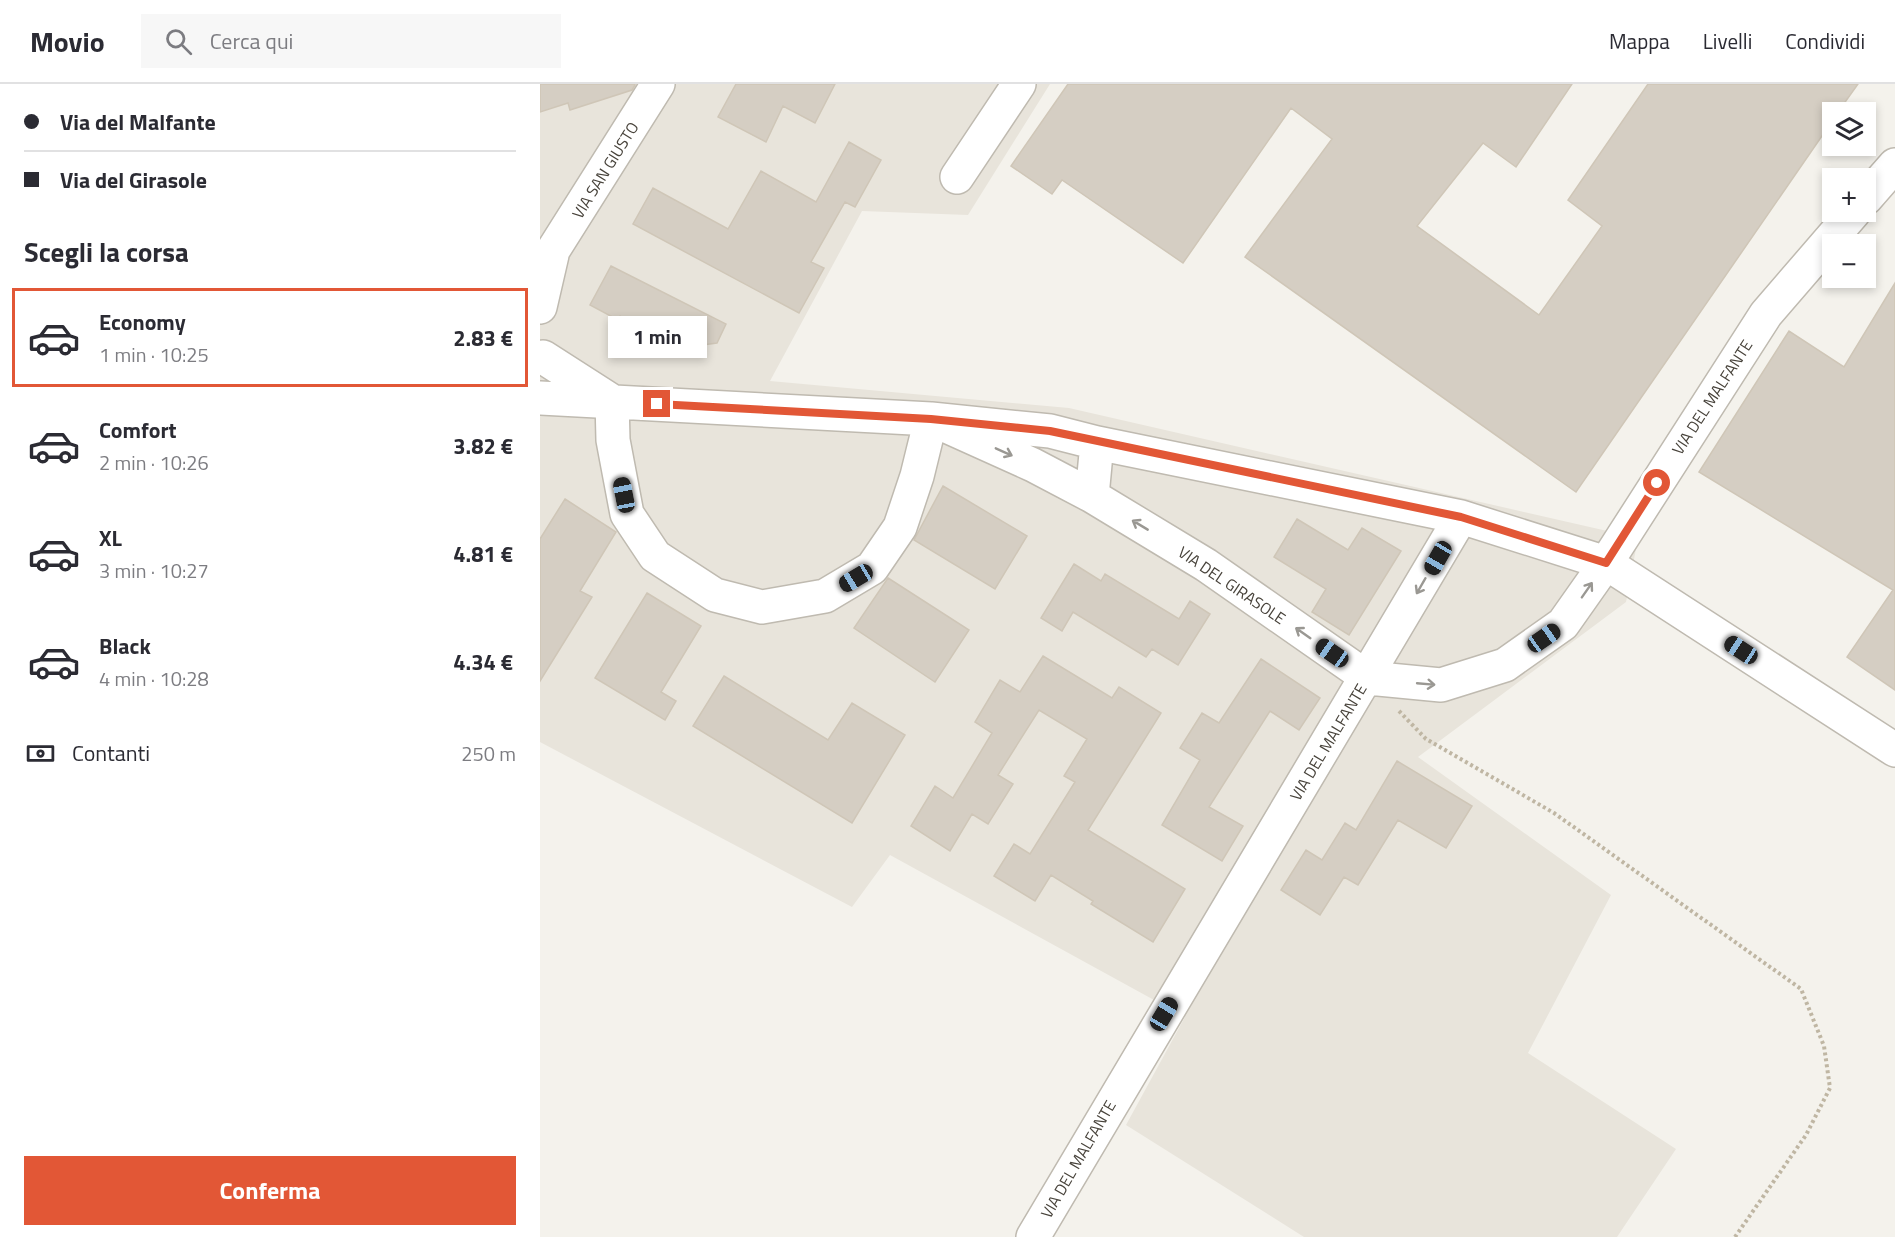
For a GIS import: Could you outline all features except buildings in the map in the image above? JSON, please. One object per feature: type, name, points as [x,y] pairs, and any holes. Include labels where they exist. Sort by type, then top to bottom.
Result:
[{"type":"street","name":"VIA SAN GIUSTO","points":[[540,307],[546,263],[658,84]]},
{"type":"street","points":[[957,177],[1019,84]]},
{"type":"street","points":[[1876,187],[1895,165]]},
{"type":"street","name":"VIA DEL MALFANTE","points":[[1032,1237],[1199,954],[1368,678],[1441,685],[1505,665],[1563,624],[1606,563],[1766,314],[1845,222]]},
{"type":"street","name":"VIA DEL GIRASOLE","points":[[541,361],[612,401]]},
{"type":"street","name":"VIA DEL GIRASOLE","points":[[540,398],[931,419],[1050,431],[1097,443],[1461,517],[1606,563],[1895,750]]},
{"type":"street","points":[[612,401],[613,440],[627,514],[656,556],[715,595],[762,607],[825,596],[872,568],[900,527],[917,476],[931,419]]},
{"type":"street","name":"VIA DEL GIRASOLE","points":[[931,419],[1034,465],[1092,496],[1206,565],[1368,678]]},
{"type":"street","points":[[1092,496],[1097,443]]},
{"type":"street","points":[[1368,678],[1461,517]]},
{"type":"path","points":[[1368,678],[1426,739],[1554,813],[1801,988],[1824,1046],[1830,1088],[1806,1135],[1735,1237]]},
{"type":"shaded area","points":[[540,84],[1050,84],[968,215],[862,211],[770,381],[1069,408],[1638,538],[1626,602],[1418,757],[1611,895],[1528,1053],[1676,1149],[1617,1237],[1304,1237],[1126,1125],[1185,1017],[890,855],[852,907],[540,742]]},
{"type":"route","points":[[657,404],[931,419],[1050,431],[1097,443],[1461,517],[1606,563],[1657,483]]}]
